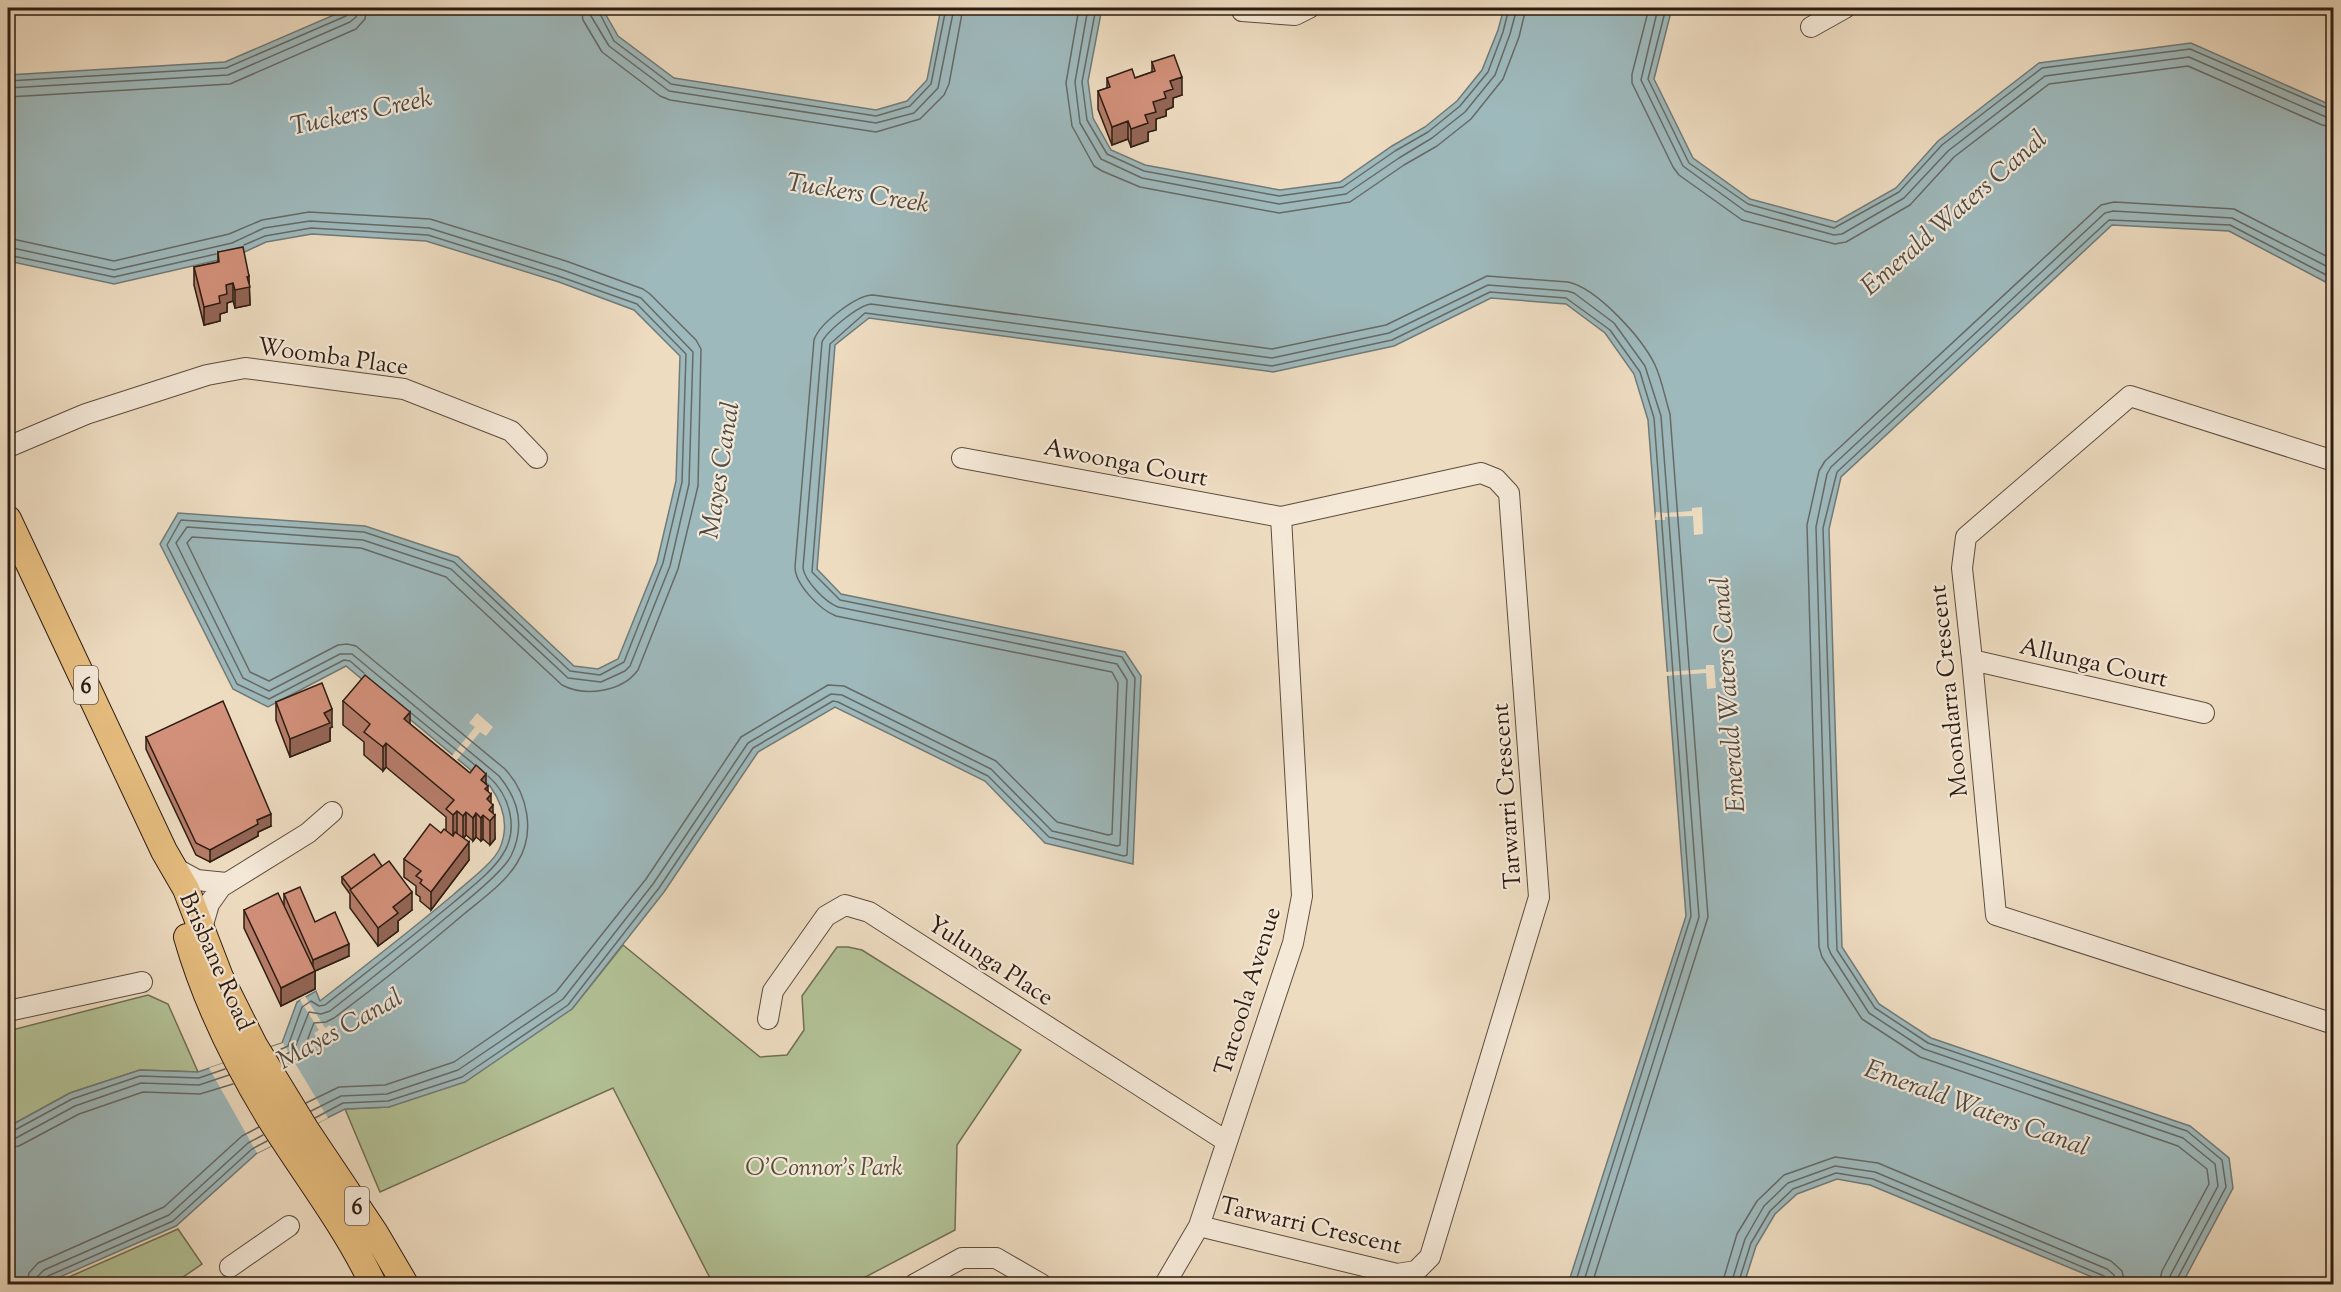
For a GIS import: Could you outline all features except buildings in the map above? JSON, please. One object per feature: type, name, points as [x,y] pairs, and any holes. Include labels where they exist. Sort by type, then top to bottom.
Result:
[{"type":"main road","name":"Brisbane Road","points":[[8,519],[168,859],[186,889],[201,931],[236,1012],[244,1050]]},
{"type":"main road","name":"Brisbane Road","points":[[168,859],[190,951],[244,1050],[295,1135],[373,1284]]},
{"type":"main road","name":"Brisbane Road","points":[[295,1135],[375,1233],[405,1284]]},
{"type":"street","points":[[1242,11],[1295,15],[1309,8]]},
{"type":"street","points":[[1810,27],[1845,8]]},
{"type":"street","name":"Woomba Place","points":[[8,447],[86,414],[207,375],[245,368],[404,389],[511,431],[537,458]]},
{"type":"street","name":"Moondarra Crescent","points":[[2334,461],[2130,396],[1966,537],[1962,568],[1996,915],[2334,1024]]},
{"type":"street","name":"Awoonga Court","points":[[962,458],[1281,517]]},
{"type":"street","name":"Tarwarri Crescent","points":[[1199,1226],[1397,1275],[1416,1271],[1430,1257],[1539,897],[1509,493],[1496,479],[1481,473],[1281,517]]},
{"type":"street","name":"Tarcoola Avenue","points":[[1165,1284],[1199,1226],[1293,943],[1302,896],[1281,517]]},
{"type":"street","name":"Allunga Court","points":[[1972,660],[2204,713]]},
{"type":"street","points":[[201,931],[209,904],[226,883],[308,833],[332,812]]},
{"type":"street","points":[[168,859],[196,880],[226,883]]},
{"type":"street","name":"Yulunga Place","points":[[768,1019],[773,991],[826,916],[844,905],[869,912],[1226,1141]]},
{"type":"street","points":[[8,1011],[142,982]]},
{"type":"street","points":[[230,1267],[289,1226]]},
{"type":"street","points":[[915,1284],[962,1258],[996,1258],[1041,1284]]},
{"type":"green space","name":"O'Connor's Park","points":[[623,945],[760,1057],[787,1055],[804,1030],[802,996],[837,947],[862,950],[1021,1050],[957,1145],[955,1230],[852,1284],[713,1284],[613,1088],[380,1192],[345,1109],[389,1107],[572,1009]]},
{"type":"green space","points":[[148,995],[168,1004],[198,1072],[140,1070],[70,1093],[8,1127],[8,1031]]},
{"type":"green space","points":[[178,1229],[202,1264],[173,1284],[53,1284]]},
{"type":"water","points":[[350,8],[602,8],[618,36],[674,78],[876,110],[907,101],[927,80],[941,8],[1102,8],[1088,81],[1093,118],[1111,150],[1145,165],[1280,190],[1340,182],[1392,146],[1425,127],[1457,101],[1482,70],[1504,8],[1672,8],[1654,79],[1693,158],[1750,199],[1836,222],[1896,188],[1938,141],[2039,63],[2191,43],[2333,106],[2333,286],[2229,231],[2112,225],[1841,477],[1829,529],[1842,947],[1879,1004],[1931,1038],[2190,1126],[2229,1158],[2233,1188],[2183,1282],[2176,1284],[2109,1284],[1870,1185],[1837,1179],[1797,1194],[1775,1214],[1756,1246],[1744,1284],[1568,1284],[1686,916],[1648,420],[1634,374],[1605,333],[1566,304],[1491,298],[1394,346],[1273,372],[869,318],[835,345],[817,569],[841,594],[1125,652],[1141,676],[1133,864],[1045,843],[985,781],[835,707],[758,752],[664,892],[572,1009],[465,1082],[389,1107],[345,1109],[257,1153],[176,1226],[44,1284],[8,1284],[8,1127],[70,1093],[140,1070],[198,1072],[282,1043],[297,1002],[316,991],[320,1001],[420,922],[490,862],[499,850],[504,833],[502,809],[490,786],[346,666],[268,707],[233,689],[160,544],[178,513],[365,526],[458,557],[574,666],[598,669],[618,659],[657,562],[676,481],[680,356],[634,310],[559,282],[426,241],[312,234],[266,242],[236,256],[114,284],[8,261],[8,75],[225,62]]},
{"type":"pier","points":[[1702,507],[1703,534],[1694,535],[1693,516],[1665,517],[1665,520],[1655,520],[1656,512],[1692,511],[1692,508]]},
{"type":"pier","points":[[1706,665],[1714,665],[1716,688],[1707,689],[1706,673],[1666,676],[1666,672],[1706,669]]},
{"type":"pier","points":[[477,713],[493,727],[486,736],[480,732],[456,761],[451,757],[475,727],[469,723]]},
{"type":"pier","points":[[305,996],[325,1028],[330,1025],[334,1031],[319,1041],[314,1033],[319,1030],[300,1000]]},
{"type":"pier","points":[[283,1043],[328,1118],[257,1153],[209,1068]]},
{"type":"water label","name":"Tuckers Creek","points":[[361,111]]},
{"type":"water label","name":"Tuckers Creek","points":[[858,192]]},
{"type":"water label","name":"Emerald Waters Canal","points":[[1953,212]]},
{"type":"water label","name":"Mayes Canal","points":[[719,470]]},
{"type":"water label","name":"Emerald Waters Canal","points":[[1727,695]]},
{"type":"water label","name":"Mayes Canal","points":[[339,1028]]},
{"type":"water label","name":"Emerald Waters Canal","points":[[1977,1107]]}]
